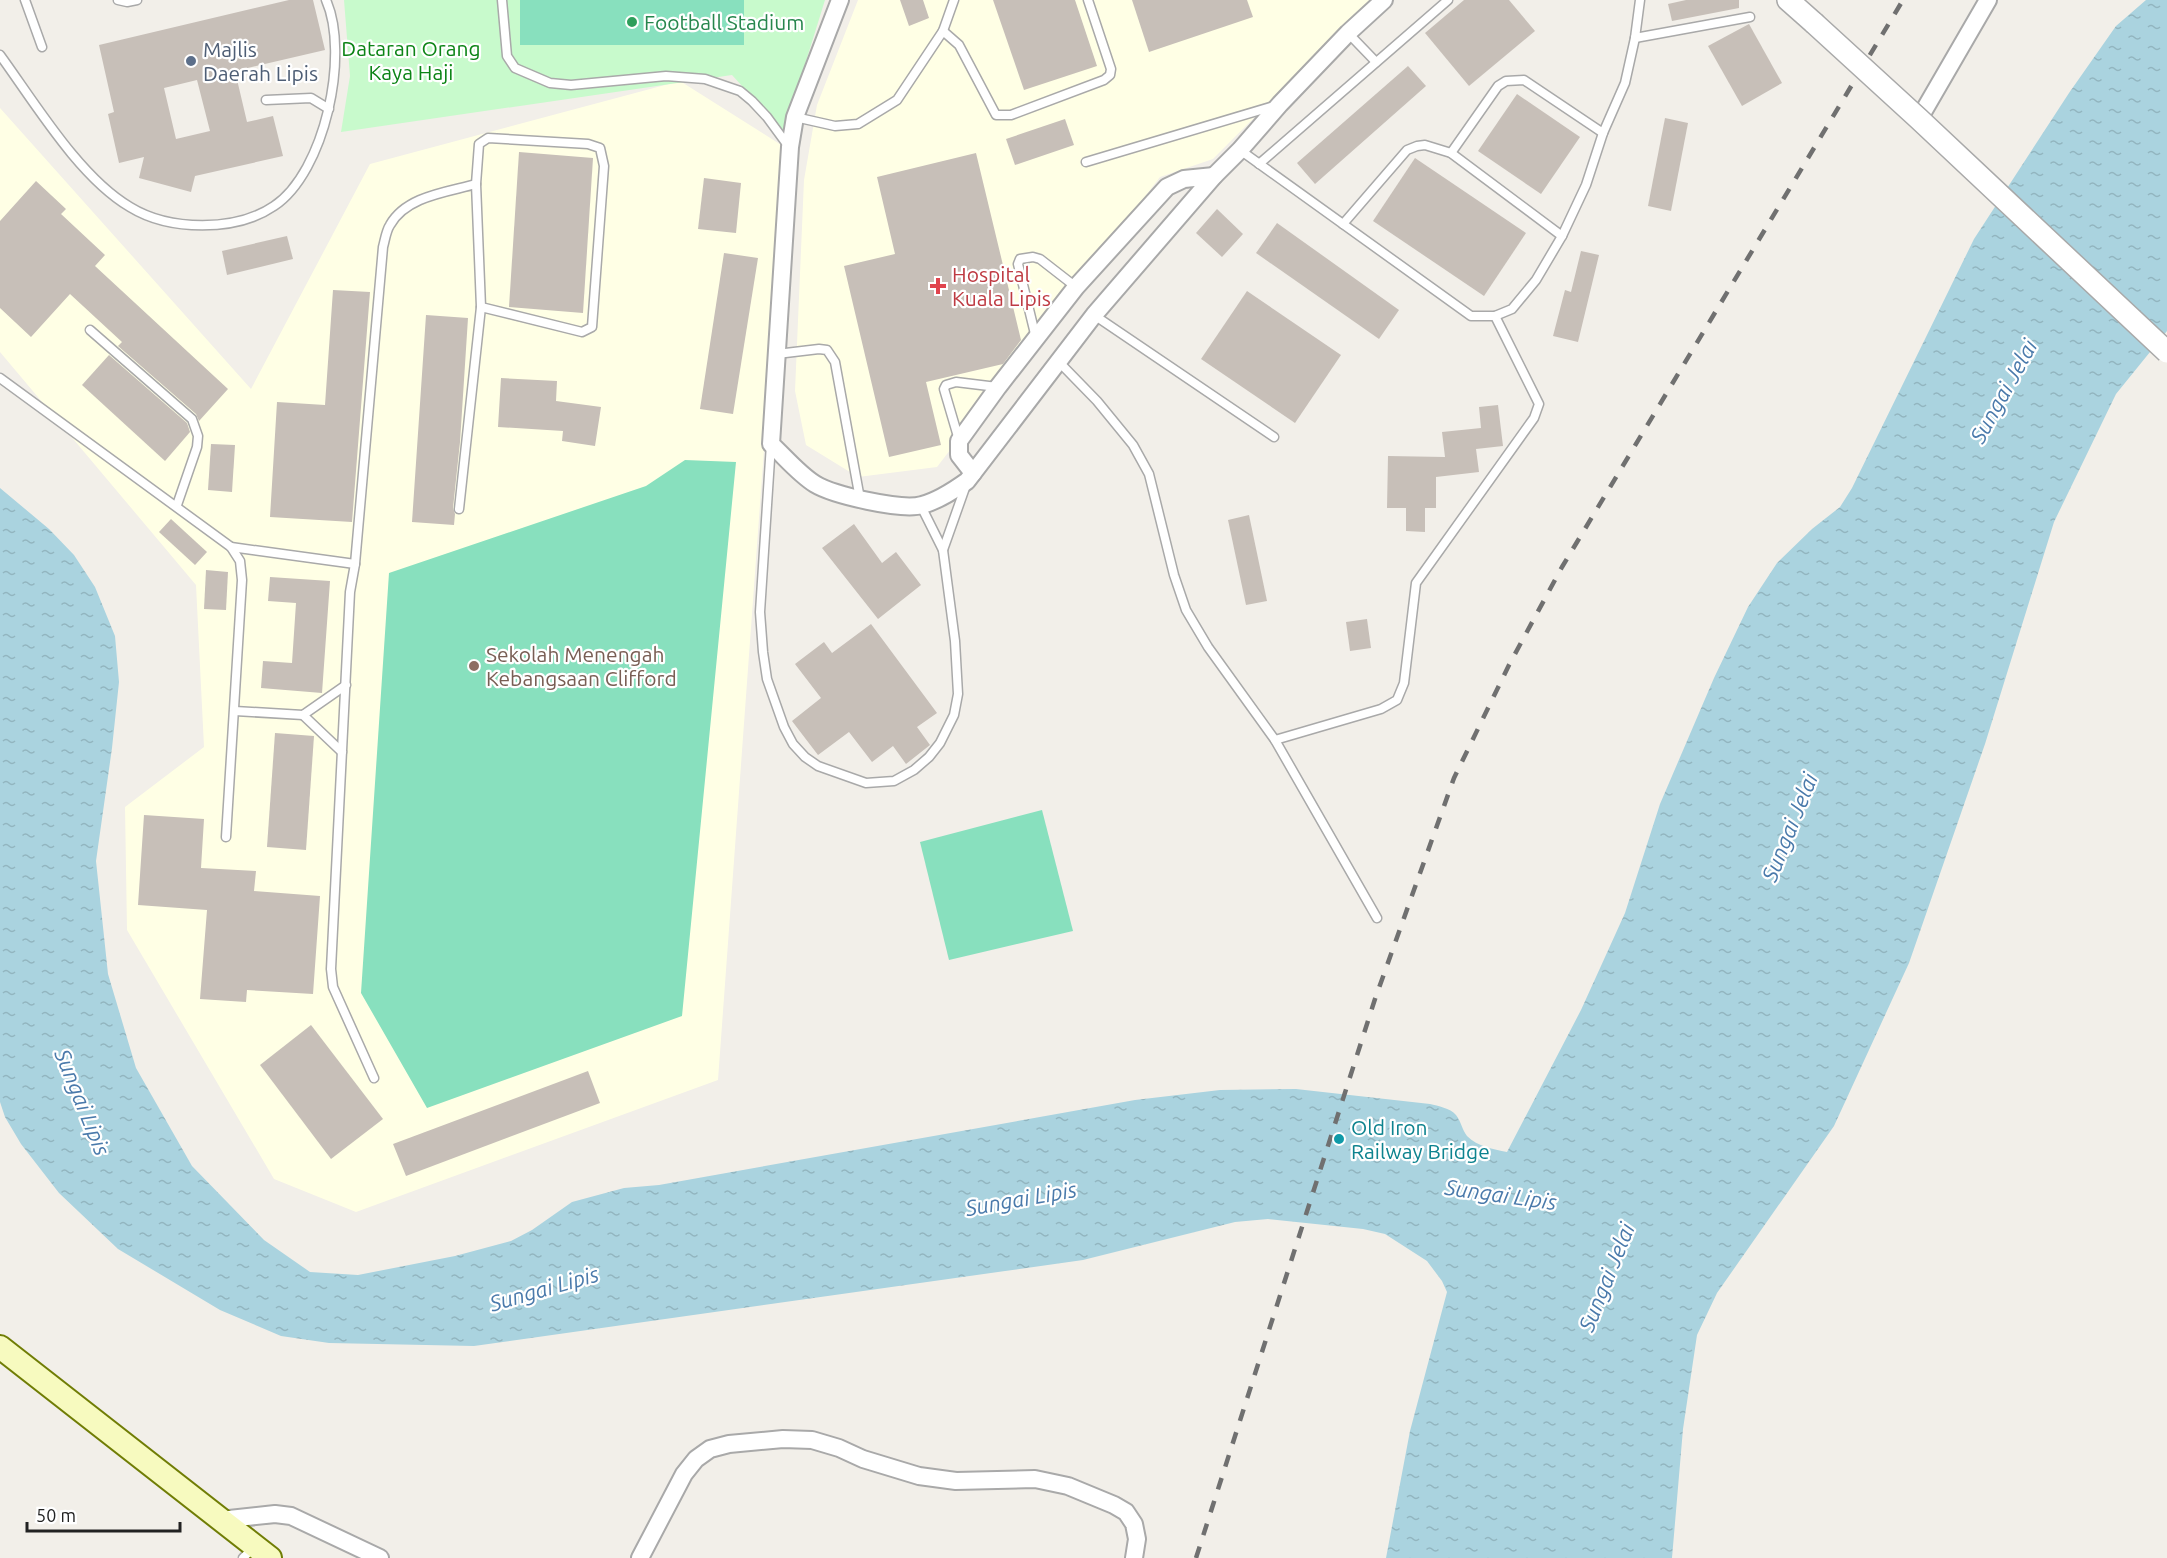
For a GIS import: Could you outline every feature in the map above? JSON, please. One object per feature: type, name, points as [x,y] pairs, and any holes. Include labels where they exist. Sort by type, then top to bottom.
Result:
[{"type":"main road","points":[[0,1347],[220,1520],[256,1554]]},
{"type":"street","points":[[840,0],[795,117],[790,147],[771,444],[813,483],[830,492],[907,507],[921,506],[954,491],[970,477],[1094,315],[1214,176],[1348,33],[1384,0]]},
{"type":"street","points":[[1788,0],[1919,118],[2167,352]]},
{"type":"street","points":[[1919,118],[1988,0]]},
{"type":"street","points":[[970,477],[959,455],[959,441],[1076,287],[1167,187],[1184,179],[1214,176]]},
{"type":"street","points":[[640,1558],[684,1474],[696,1459],[710,1449],[729,1444],[783,1439],[812,1440],[839,1448],[864,1460],[919,1476],[956,1481],[1035,1479],[1068,1486],[1114,1504],[1126,1512],[1134,1524],[1137,1539],[1134,1558]]},
{"type":"street","points":[[220,1520],[275,1514],[291,1516],[380,1558]]},
{"type":"lane","points":[[25,0],[42,47]]},
{"type":"lane","points":[[118,0],[127,2],[137,0]]},
{"type":"lane","points":[[0,55],[70,151],[102,186],[130,208],[161,220],[186,225],[217,225],[245,218],[274,206],[290,191],[312,159],[329,109],[334,85],[333,26],[327,0]]},
{"type":"lane","points":[[501,0],[507,56],[515,68],[550,82],[571,85],[666,76],[705,79],[740,91],[767,117],[790,147]]},
{"type":"lane","points":[[795,117],[834,126],[858,124],[897,99],[943,31],[954,0]]},
{"type":"lane","points":[[943,31],[958,45],[996,115],[1011,115],[1104,80],[1110,75],[1111,69],[1088,0]]},
{"type":"lane","points":[[1259,164],[1448,0]]},
{"type":"lane","points":[[1240,150],[1471,316],[1496,316],[1512,309],[1536,280],[1562,236],[1586,185],[1603,133],[1625,82],[1635,38],[1640,0]]},
{"type":"lane","points":[[1635,38],[1750,16]]},
{"type":"lane","points":[[1348,33],[1376,62]]},
{"type":"lane","points":[[1451,153],[1498,86],[1506,81],[1524,80],[1603,133]]},
{"type":"lane","points":[[266,100],[311,98],[329,109]]},
{"type":"lane","points":[[1086,162],[1280,104]]},
{"type":"lane","points":[[459,509],[481,307],[476,184],[479,144],[488,138],[588,144],[600,148],[604,165],[592,327],[582,332],[481,307]]},
{"type":"lane","points":[[1343,224],[1407,150],[1425,145],[1451,153],[1562,236]]},
{"type":"lane","points":[[374,1078],[333,987],[331,969],[350,592],[355,564],[383,247],[390,225],[403,209],[423,198],[476,184]]},
{"type":"lane","points":[[1036,338],[1018,264],[1020,259],[1033,257],[1040,259],[1076,287]]},
{"type":"lane","points":[[1094,315],[1274,437]]},
{"type":"lane","points":[[1275,740],[1381,709],[1397,700],[1404,683],[1416,583],[1534,418],[1539,404],[1496,316]]},
{"type":"lane","points":[[90,330],[192,419],[198,436],[197,447],[177,505]]},
{"type":"lane","points":[[777,354],[827,350],[835,362],[860,499]]},
{"type":"lane","points":[[1058,360],[1097,401],[1133,446],[1149,474],[1174,575],[1186,610],[1208,647],[1275,740],[1377,918]]},
{"type":"lane","points":[[0,378],[177,505],[231,547],[240,561],[242,570],[235,711],[226,837]]},
{"type":"lane","points":[[959,441],[944,389],[946,385],[956,382],[998,387]]},
{"type":"lane","points":[[771,444],[760,612],[767,679],[784,728],[793,744],[805,757],[818,766],[866,783],[894,781],[914,770],[940,743],[954,715],[958,694],[955,641],[943,550],[921,506]]},
{"type":"lane","points":[[943,550],[970,477]]},
{"type":"lane","points":[[231,547],[355,564]]},
{"type":"lane","points":[[235,711],[303,715],[346,685]]},
{"type":"lane","points":[[303,715],[342,752]]},
{"type":"shaded area","name":"Hospital Kuala Lipis","points":[[858,0],[1371,0],[1213,159],[1160,177],[937,467],[858,477],[806,445],[795,391],[804,180],[817,105]]},
{"type":"shaded area","name":"Sekolah Menengah Kebangsaan Clifford","points":[[680,81],[786,148],[718,1080],[356,1212],[274,1179],[127,930],[125,807],[204,747],[196,585],[0,352],[0,108],[251,389],[370,164]]},
{"type":"green space","name":"Dataran Orang Kaya Haji","points":[[344,0],[825,0],[784,132],[732,75],[341,132],[350,76]]},
{"type":"green space","name":"Football Stadium","points":[[520,0],[744,0],[744,45],[520,45]]},
{"type":"green space","points":[[685,460],[736,462],[682,1016],[427,1108],[361,993],[389,573],[646,486]]},
{"type":"green space","points":[[1042,810],[1073,931],[949,960],[920,842]]},
{"type":"water","points":[[2146,0],[2167,0],[2167,331],[2116,394],[2054,522],[1985,744],[1909,963],[1834,1126],[1717,1293],[1697,1335],[1683,1429],[1672,1558],[1386,1558],[1410,1431],[1447,1292],[1427,1261],[1385,1234],[1363,1229],[1268,1219],[1235,1222],[1083,1260],[474,1346],[329,1343],[281,1336],[220,1310],[118,1249],[59,1193],[21,1144],[5,1117],[0,1102],[0,488],[49,529],[74,555],[95,587],[115,636],[119,682],[96,861],[108,974],[136,1068],[192,1166],[264,1240],[310,1272],[358,1275],[455,1256],[511,1241],[532,1230],[572,1202],[624,1188],[659,1185],[1135,1100],[1220,1090],[1296,1089],[1430,1104],[1444,1108],[1458,1117],[1467,1136],[1476,1143],[1507,1152],[1581,1010],[1625,913],[1660,804],[1714,678],[1748,607],[1777,563],[1812,529],[1840,507],[1852,488],[1974,239],[2069,93],[2116,26]]},
{"type":"building","points":[[289,0],[313,0],[325,50],[235,71],[247,122],[273,116],[283,156],[195,176],[191,192],[139,178],[144,157],[119,163],[108,114],[114,112],[99,45]],"holes":[[[197,80],[210,131],[176,139],[164,88]]]},
{"type":"building","points":[[900,0],[923,0],[929,18],[909,26]]},
{"type":"building","points":[[993,0],[1075,0],[1097,66],[1024,90]]},
{"type":"building","points":[[1132,0],[1247,0],[1253,17],[1149,52]]},
{"type":"building","points":[[1464,0],[1509,0],[1535,31],[1469,86],[1425,33]]},
{"type":"building","points":[[1686,0],[1739,0],[1739,8],[1672,21],[1668,4]]},
{"type":"building","points":[[1749,24],[1782,83],[1742,106],[1708,46]]},
{"type":"building","points":[[1408,66],[1426,86],[1315,184],[1297,163]]},
{"type":"building","points":[[1517,94],[1580,137],[1541,194],[1478,151]]},
{"type":"building","points":[[1665,118],[1688,123],[1671,211],[1648,206]]},
{"type":"building","points":[[1065,119],[1074,145],[1015,165],[1006,139]]},
{"type":"building","points":[[519,152],[593,158],[583,313],[509,307]]},
{"type":"building","points":[[976,153],[1021,340],[1003,364],[926,382],[941,445],[889,457],[844,266],[895,254],[877,177]]},
{"type":"building","points":[[1415,158],[1526,233],[1484,296],[1373,221]]},
{"type":"building","points":[[704,178],[741,183],[736,233],[698,229]]},
{"type":"building","points":[[36,181],[66,209],[61,214],[105,255],[95,266],[228,389],[199,421],[196,414],[118,346],[122,342],[70,294],[31,337],[0,308],[0,221]]},
{"type":"building","points":[[1217,209],[1243,234],[1222,257],[1196,233]]},
{"type":"building","points":[[1277,223],[1399,310],[1379,339],[1256,253]]},
{"type":"building","points":[[287,236],[293,259],[227,275],[222,251]]},
{"type":"building","points":[[1581,251],[1599,255],[1578,342],[1553,336],[1565,290],[1571,292]]},
{"type":"building","points":[[724,253],[758,258],[733,414],[700,409]]},
{"type":"building","points":[[333,290],[370,292],[352,522],[270,517],[277,402],[325,405]]},
{"type":"building","points":[[1247,291],[1341,355],[1295,423],[1201,359]]},
{"type":"building","points":[[426,315],[468,318],[453,508],[454,525],[412,522]]},
{"type":"building","points":[[109,355],[187,423],[190,432],[165,461],[82,385]]},
{"type":"building","points":[[501,378],[557,381],[556,401],[601,407],[595,446],[562,441],[563,431],[498,427]]},
{"type":"building","points":[[1498,405],[1503,446],[1476,449],[1479,472],[1436,477],[1436,508],[1425,508],[1425,532],[1406,531],[1406,508],[1387,508],[1388,456],[1445,457],[1442,432],[1481,428],[1479,407]]},
{"type":"building","points":[[211,444],[235,445],[232,492],[208,490]]},
{"type":"building","points":[[1249,515],[1267,601],[1246,605],[1228,520]]},
{"type":"building","points":[[171,519],[207,552],[195,565],[159,532]]},
{"type":"building","points":[[854,524],[882,563],[896,552],[921,585],[878,619],[822,548]]},
{"type":"building","points":[[206,570],[228,572],[226,610],[204,609]]},
{"type":"building","points":[[270,577],[330,581],[322,693],[261,688],[263,661],[292,663],[296,603],[268,601]]},
{"type":"building","points":[[1367,619],[1371,648],[1350,651],[1346,622]]},
{"type":"building","points":[[871,624],[937,713],[917,727],[930,745],[906,764],[893,746],[872,762],[849,732],[818,755],[792,721],[821,698],[795,664],[824,642],[832,653]]},
{"type":"building","points":[[275,733],[314,736],[306,850],[267,847]]},
{"type":"building","points":[[144,815],[204,819],[201,868],[256,871],[254,891],[320,896],[313,994],[247,990],[246,1002],[200,999],[207,910],[138,905]]},
{"type":"building","points":[[311,1025],[383,1119],[331,1159],[260,1065]]},
{"type":"building","points":[[588,1071],[600,1103],[406,1176],[393,1144]]},
{"type":"railway","points":[[1196,1558],[1375,999],[1454,778],[1509,665],[1562,567],[1903,0]]},
{"type":"place","name":"Football Stadium","points":[[632,22]]},
{"type":"place","name":"Majlis Daerah Lipis","points":[[191,61]]},
{"type":"place","name":"Hospital Kuala Lipis","points":[[938,286]]},
{"type":"place","name":"Sekolah Menengah Kebangsaan Clifford","points":[[474,666]]},
{"type":"place","name":"Old Iron Railway Bridge","points":[[1339,1139]]},
{"type":"water label","name":"Sungai Jelai","points":[[2003,391]]},
{"type":"water label","name":"Sungai Jelai","points":[[1789,827]]},
{"type":"water label","name":"Sungai Lipis","points":[[83,1102]]},
{"type":"water label","name":"Sungai Lipis","points":[[1501,1194]]},
{"type":"water label","name":"Sungai Lipis","points":[[1021,1198]]},
{"type":"water label","name":"Sungai Jelai","points":[[1606,1277]]},
{"type":"water label","name":"Sungai Lipis","points":[[544,1288]]}]
